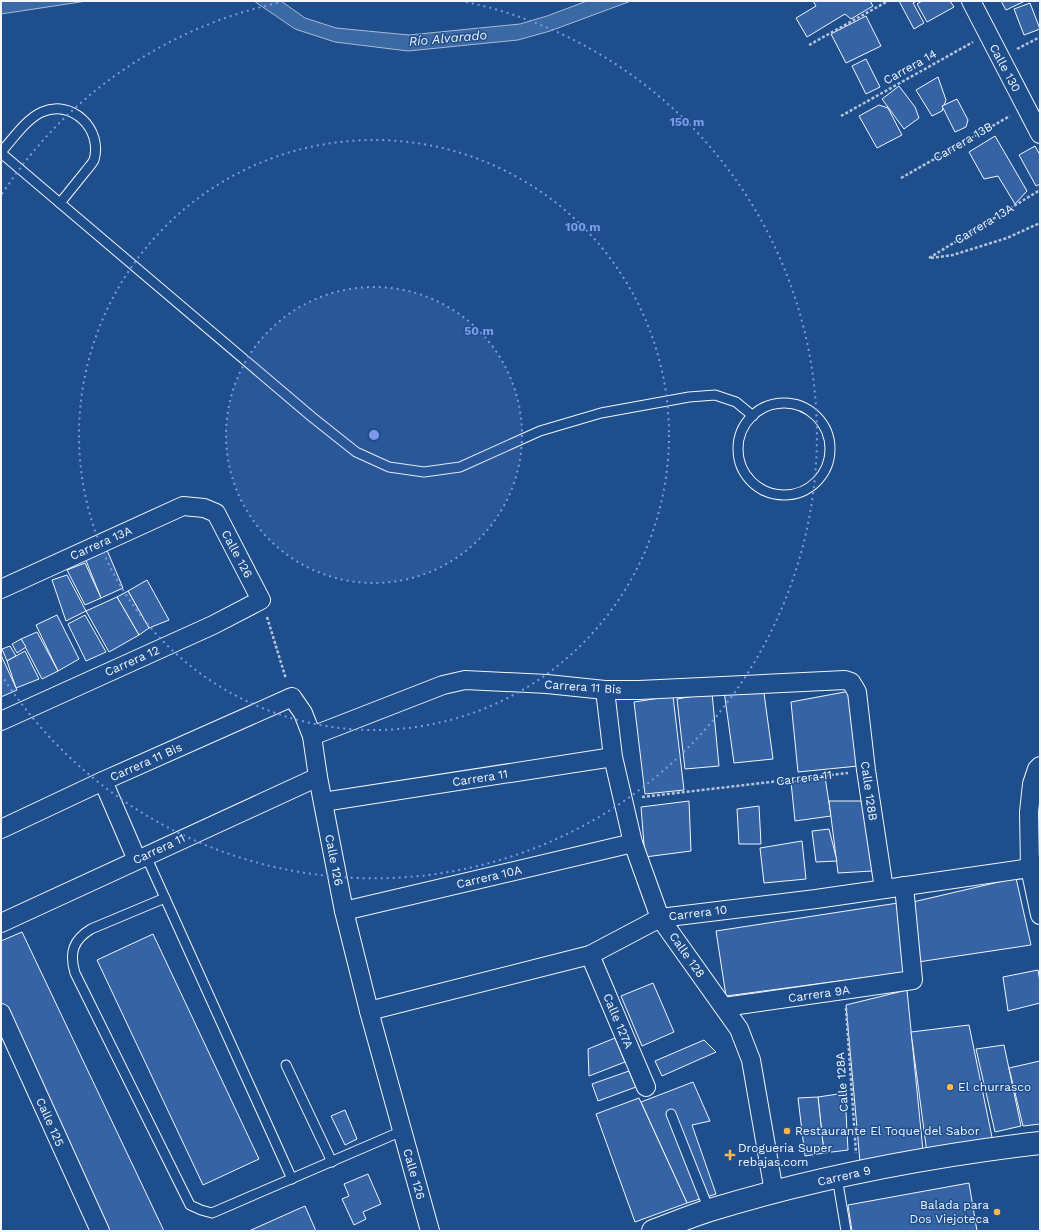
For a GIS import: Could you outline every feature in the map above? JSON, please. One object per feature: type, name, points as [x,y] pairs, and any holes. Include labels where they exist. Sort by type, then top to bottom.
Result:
[{"type":"street","name":"Calle 130","points":[[971,1],[1039,132]]},
{"type":"street","name":"Carrera 13A","points":[[1,588],[183,506],[204,508]]},
{"type":"street","name":"Calle 126","points":[[204,508],[216,513],[261,600]]},
{"type":"street","name":"Carrera 12","points":[[1,720],[213,625],[261,600]]},
{"type":"street","name":"Carrera 11 Bis","points":[[312,736],[443,685],[465,680],[547,684],[605,690],[639,690],[845,680],[851,682],[857,692]]},
{"type":"street","name":"Calle 128","points":[[605,690],[613,757],[633,843],[660,918],[739,1029],[751,1060],[774,1192]]},
{"type":"street","name":"Calle 128B","points":[[857,692],[866,770],[884,889]]},
{"type":"street","name":"Calle 126","points":[[292,697],[303,713],[312,736],[318,777],[344,911],[369,1011],[430,1231]]},
{"type":"street","name":"Carrera 11 Bis","points":[[1,829],[103,781],[292,697]]},
{"type":"street","name":"Carrera 11","points":[[323,802],[613,757]]},
{"type":"street","points":[[1040,766],[1037,769],[1032,784],[1029,812],[1040,916]]},
{"type":"street","name":"Carrera 11","points":[[1,923],[318,777]]},
{"type":"street","points":[[103,781],[141,858]]},
{"type":"street","name":"Carrera 10A","points":[[344,911],[633,843]]},
{"type":"street","name":"Carrera 10","points":[[369,1011],[590,955],[660,918],[808,900],[1035,866]]},
{"type":"street","name":"Carrera 9A","points":[[724,1007],[913,980],[904,886]]},
{"type":"street","name":"Calle 127A","points":[[590,955],[646,1087]]},
{"type":"street","name":"Calle 125","points":[[1,1013],[100,1231]]},
{"type":"street","name":"Carrera 9","points":[[653,1231],[709,1210],[774,1192],[847,1175],[909,1162],[1001,1148],[1040,1144]]},
{"type":"lane","points":[[60,203],[93,162],[96,149],[94,137],[89,125],[80,116],[68,110],[56,109],[43,111],[32,117],[1,153],[60,203],[356,452],[389,467],[424,472],[460,467],[540,431],[601,413],[690,397],[715,395],[736,402],[753,416]]},
{"type":"lane","points":[[786,404],[798,406],[809,411],[818,419],[825,429],[829,440],[830,452],[828,464],[823,474],[815,483],[805,490],[794,494],[782,495],[770,493],[759,488],[750,480],[743,470],[739,459],[738,447],[746,424],[753,416],[763,409],[775,405],[786,404]]},
{"type":"lane","points":[[141,858],[164,898],[292,1179]]},
{"type":"lane","points":[[164,898],[91,929],[82,935],[75,943],[72,953],[72,963],[75,973],[190,1205],[212,1213],[402,1132]]},
{"type":"lane","points":[[286,1065],[332,1162]]},
{"type":"lane","points":[[671,1114],[709,1210]]},
{"type":"lane","points":[[846,1231],[847,1175]]},
{"type":"path","points":[[809,45],[888,1]]},
{"type":"path","name":"Carrera 14","points":[[841,116],[987,34]]},
{"type":"path","points":[[1000,58],[1040,37]]},
{"type":"path","name":"Carrera 13B","points":[[901,178],[1026,106]]},
{"type":"path","name":"Carrera 13A","points":[[1040,190],[929,258],[960,253],[1007,238],[1040,223]]},
{"type":"path","points":[[261,600],[292,697]]},
{"type":"path","name":"Carrera 11","points":[[623,800],[866,770]]},
{"type":"path","name":"Calle 128A","points":[[844,990],[847,1175]]},
{"type":"water","points":[[1,1],[87,1],[1,14]]},
{"type":"water","name":"Río Alvarado","points":[[254,1],[281,1],[305,18],[336,28],[409,35],[520,24],[587,1],[631,1],[550,31],[518,40],[408,51],[335,42],[295,29]]},
{"type":"building","points":[[813,1],[870,1],[873,6],[851,19],[845,14],[807,37],[796,18],[816,6]]},
{"type":"building","points":[[899,1],[917,1],[913,3],[924,23],[914,29]]},
{"type":"building","points":[[922,1],[950,1],[954,7],[927,22],[917,4]]},
{"type":"building","points":[[1001,1],[1025,1],[1006,10]]},
{"type":"building","points":[[1030,3],[1040,29],[1024,35],[1014,9]]},
{"type":"building","points":[[866,16],[881,46],[846,63],[831,34]]},
{"type":"building","points":[[866,59],[880,87],[866,94],[852,66]]},
{"type":"building","points":[[938,77],[946,100],[942,111],[932,116],[916,90]]},
{"type":"building","points":[[899,86],[915,107],[919,118],[904,129],[882,99]]},
{"type":"building","points":[[957,99],[968,120],[966,127],[955,132],[942,106]]},
{"type":"building","points":[[879,105],[888,108],[902,135],[877,148],[859,116]]},
{"type":"building","points":[[995,136],[1027,191],[1015,204],[998,176],[984,179],[969,152]]},
{"type":"building","points":[[1035,146],[1040,155],[1040,184],[1036,186],[1019,155]]},
{"type":"building","points":[[104,543],[123,588],[101,598],[83,553]]},
{"type":"building","points":[[85,563],[101,598],[85,605],[67,570]]},
{"type":"building","points":[[67,575],[86,611],[66,621],[52,580]]},
{"type":"building","points":[[147,580],[169,620],[149,628],[128,591]]},
{"type":"building","points":[[128,591],[149,628],[139,635],[117,597]]},
{"type":"building","points":[[117,597],[139,635],[109,652],[86,611]]},
{"type":"building","points":[[57,615],[79,659],[58,671],[36,625]]},
{"type":"building","points":[[85,615],[106,652],[86,661],[68,624]]},
{"type":"building","points":[[37,632],[58,671],[42,679],[21,639]]},
{"type":"building","points":[[21,639],[26,647],[17,653],[12,644]]},
{"type":"building","points":[[10,646],[16,656],[7,661],[2,649]]},
{"type":"building","points":[[25,651],[39,679],[16,688],[7,661]]},
{"type":"building","points":[[1,655],[17,690],[1,697]]},
{"type":"building","points":[[763,686],[773,759],[734,763],[724,691]]},
{"type":"building","points":[[850,691],[858,766],[798,772],[791,702]]},
{"type":"building","points":[[712,693],[719,766],[685,769],[677,699]]},
{"type":"building","points":[[673,696],[684,790],[645,794],[634,702]]},
{"type":"building","points":[[825,777],[831,816],[795,821],[791,782]]},
{"type":"building","points":[[689,801],[691,851],[645,857],[641,807]]},
{"type":"building","points":[[829,801],[864,801],[872,871],[838,873]]},
{"type":"building","points":[[759,806],[761,844],[739,844],[737,809]]},
{"type":"building","points":[[829,829],[837,861],[816,862],[812,831]]},
{"type":"building","points":[[802,841],[806,879],[764,883],[760,848]]},
{"type":"building","points":[[1016,878],[1031,945],[918,962],[913,902]]},
{"type":"building","points":[[898,903],[907,972],[726,996],[716,931]]},
{"type":"building","points":[[22,932],[164,1231],[107,1231],[1,1007],[1,941]]},
{"type":"building","points":[[153,934],[259,1159],[203,1185],[97,960]]},
{"type":"building","points":[[1038,970],[1040,982],[1040,1003],[1008,1011],[1003,977]]},
{"type":"building","points":[[653,983],[674,1032],[642,1046],[621,996]]},
{"type":"building","points":[[907,990],[923,1151],[860,1162],[846,1005]]},
{"type":"building","name":"El churrasco","points":[[969,1025],[993,1142],[927,1153],[911,1032]]},
{"type":"building","points":[[615,1038],[625,1062],[589,1076],[588,1049]]},
{"type":"building","points":[[704,1040],[716,1052],[662,1076],[655,1061]]},
{"type":"building","points":[[1004,1045],[1021,1126],[995,1132],[976,1049]]},
{"type":"building","points":[[1040,1061],[1040,1124],[1023,1126],[1009,1068]]},
{"type":"building","points":[[629,1071],[636,1087],[598,1101],[592,1084]]},
{"type":"building","points":[[693,1082],[710,1121],[692,1125],[716,1194],[687,1203],[641,1102]]},
{"type":"building","points":[[845,1093],[848,1150],[824,1153],[818,1097]]},
{"type":"building","points":[[818,1097],[824,1153],[805,1156],[798,1098]]},
{"type":"building","points":[[639,1098],[687,1203],[635,1222],[596,1114]]},
{"type":"building","points":[[345,1110],[357,1139],[345,1145],[331,1116]]},
{"type":"building","points":[[368,1174],[381,1204],[363,1212],[366,1219],[354,1225],[342,1199],[349,1196],[344,1184]]},
{"type":"building","points":[[969,1183],[977,1231],[852,1231],[848,1205]]},
{"type":"building","points":[[305,1206],[316,1231],[249,1231]]},
{"type":"place","name":"El churrasco","points":[[950,1087]]},
{"type":"place","name":"Restaurante El Toque del Sabor","points":[[787,1131]]},
{"type":"place","name":"Drogueria Super rebajas.com","points":[[730,1155]]},
{"type":"place","name":"Balada para Dos Viejoteca","points":[[997,1212]]}]
